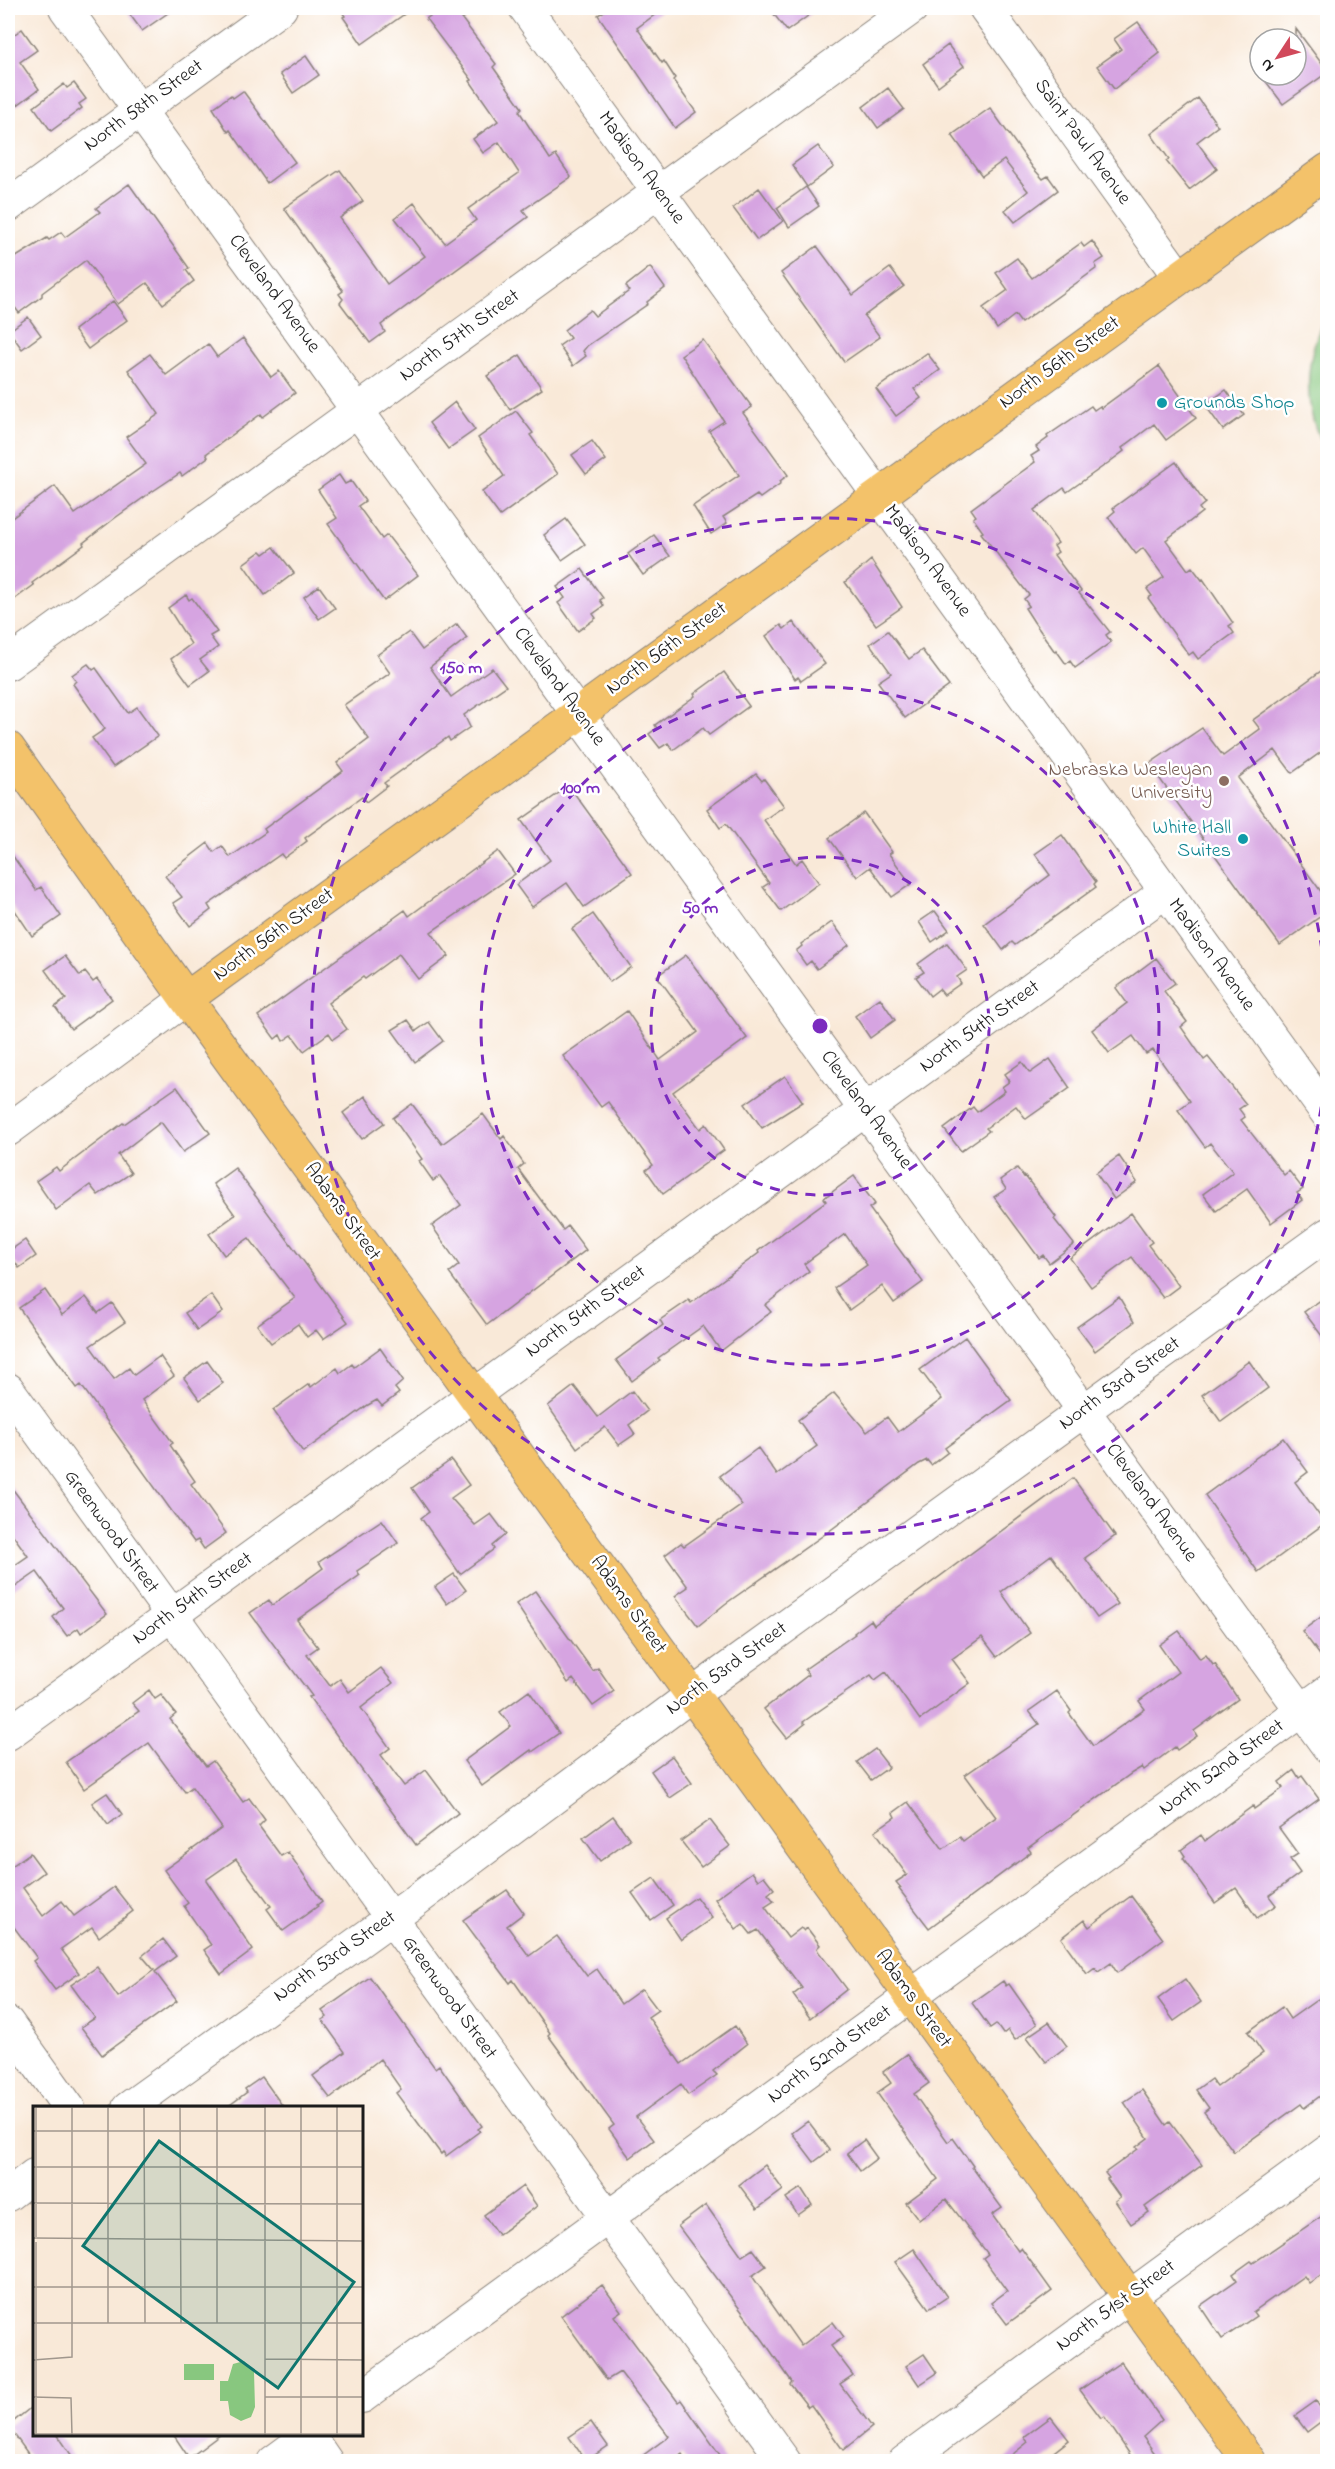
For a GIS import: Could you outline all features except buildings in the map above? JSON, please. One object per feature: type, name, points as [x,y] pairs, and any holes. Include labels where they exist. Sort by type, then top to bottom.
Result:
[{"type":"main road","name":"North 56th Street","points":[[186,998],[1328,170]]},
{"type":"main road","name":"Adams Street","points":[[8,748],[186,998],[1250,2462]]},
{"type":"street","name":"Cleveland Avenue","points":[[65,8],[1328,1747]]},
{"type":"street","name":"North 58th Street","points":[[8,206],[281,8]]},
{"type":"street","name":"Madison Avenue","points":[[525,8],[1328,1115]]},
{"type":"street","name":"North 57th Street","points":[[8,664],[912,8]]},
{"type":"street","name":"Saint Paul Avenue","points":[[985,8],[1179,277]]},
{"type":"street","name":"North 54th Street","points":[[8,1734],[1165,892]]},
{"type":"street","name":"North 56th Street","points":[[8,1130],[186,998]]},
{"type":"street","name":"North 53rd Street","points":[[131,2106],[692,1694],[1328,1234]]},
{"type":"street","name":"Greenwood Street","points":[[8,1389],[785,2462]]},
{"type":"street","name":"North 52nd Street","points":[[363,2396],[1328,1691]]},
{"type":"street","points":[[8,2023],[68,2106]]},
{"type":"street","name":"North 51st Street","points":[[904,2462],[1328,2151]]},
{"type":"street","points":[[8,2195],[33,2176]]},
{"type":"street","points":[[273,2462],[308,2436]]},
{"type":"street","points":[[310,2436],[327,2462]]},
{"type":"green space","points":[[1327,314],[1327,452],[1313,419],[1309,383],[1314,347]]},
{"type":"place","name":"Grounds Shop","points":[[1162,403]]},
{"type":"place","name":"Nebraska Wesleyan University","points":[[1224,781]]},
{"type":"place","name":"White Hall Suites","points":[[1243,839]]}]
